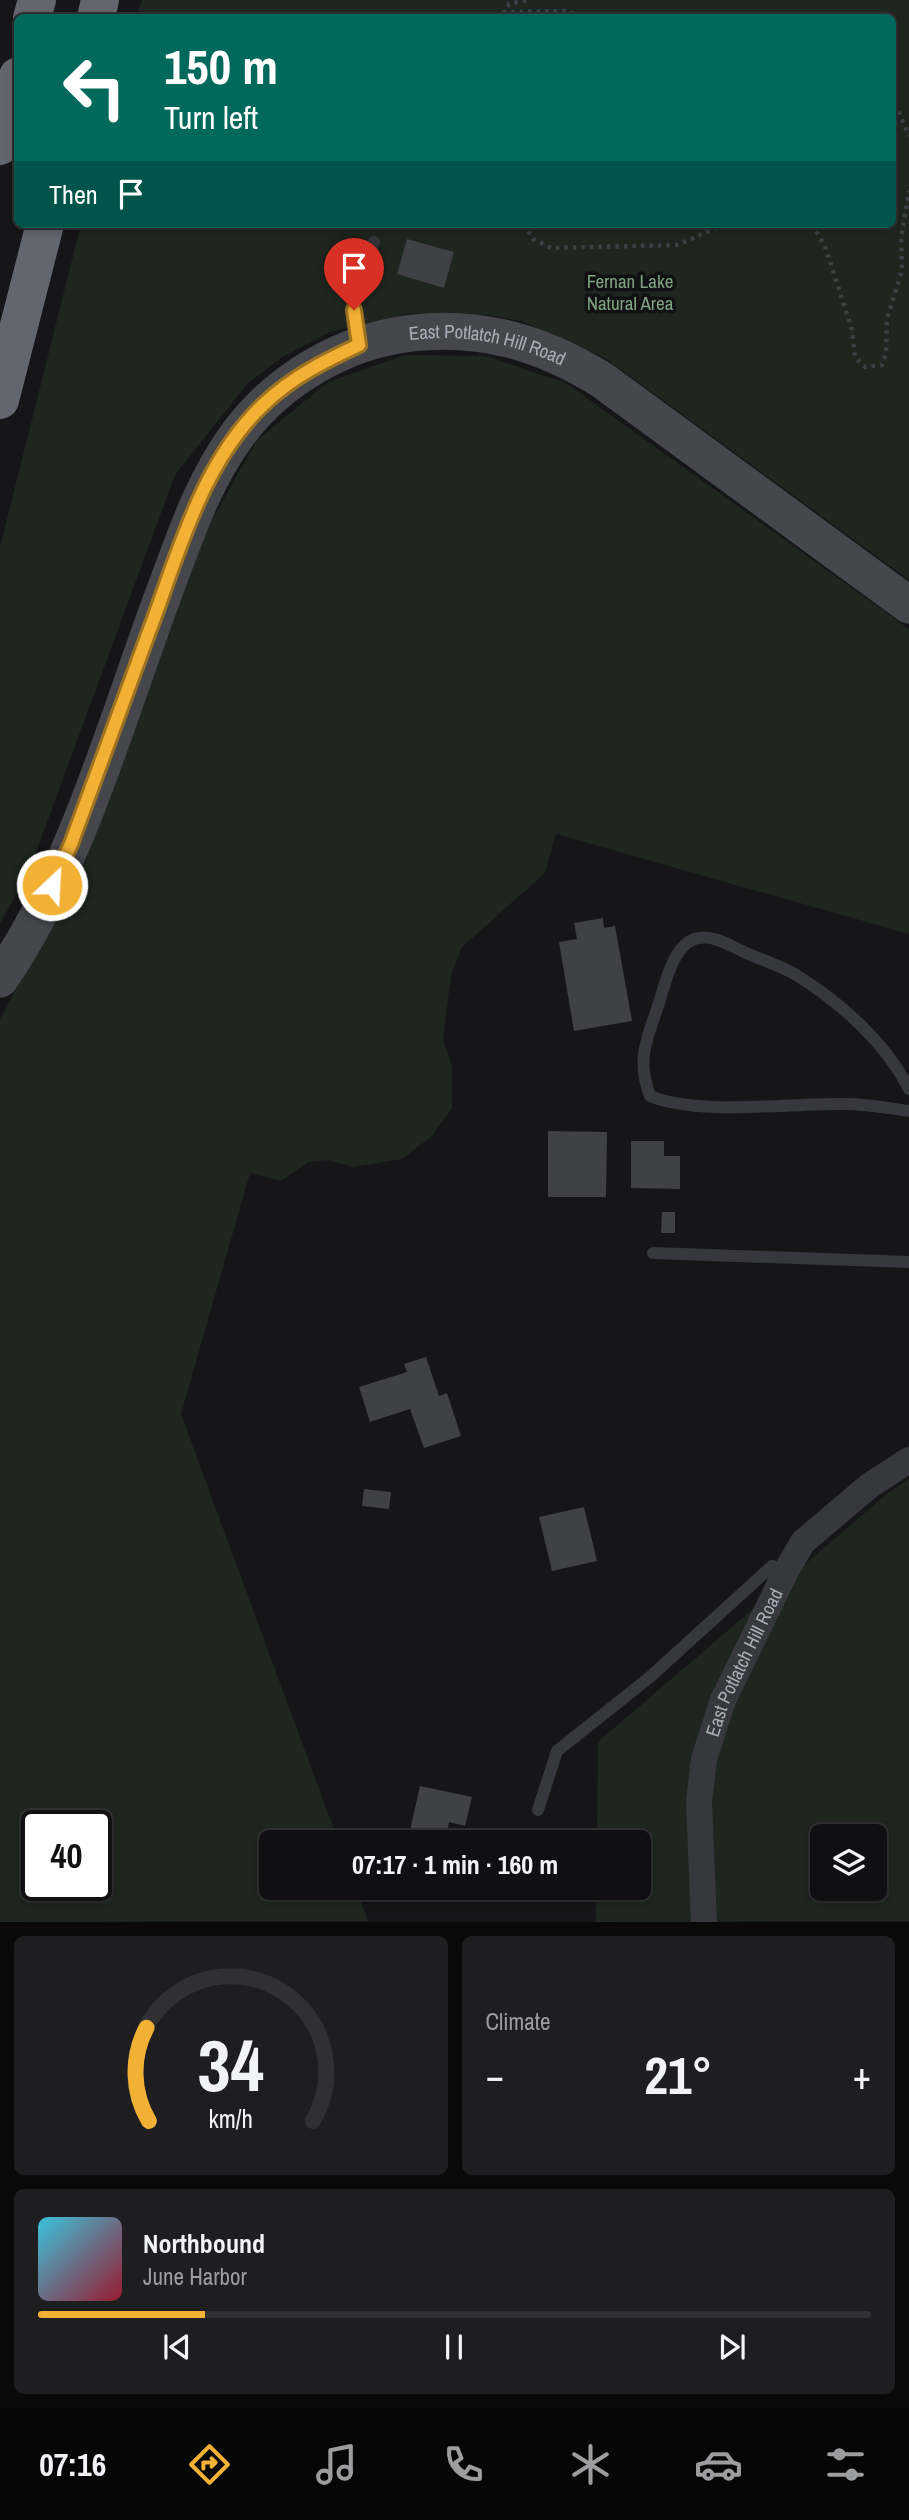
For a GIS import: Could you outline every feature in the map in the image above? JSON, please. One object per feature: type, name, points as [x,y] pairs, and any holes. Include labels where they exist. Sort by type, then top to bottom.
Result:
[{"type":"highway","points":[[0,146],[14,92]]},
{"type":"highway","points":[[0,400],[44,228]]},
{"type":"street","name":"East Potlatch Hill Road","points":[[0,979],[43,905],[71,844],[187,531],[217,465],[239,433],[281,390],[325,360],[359,345],[395,335],[468,331],[507,337],[571,361],[613,388],[909,605]]},
{"type":"street","name":"East Potlatch Hill Road","points":[[704,1922],[699,1816],[704,1759],[723,1700],[803,1542],[837,1511],[909,1460]]},
{"type":"lane","points":[[359,345],[355,298],[374,242]]},
{"type":"lane","points":[[909,1089],[898,1067],[865,1029],[797,976],[717,940],[697,937],[683,946],[669,972],[643,1049],[642,1074],[650,1096],[664,1101],[706,1105],[848,1104],[909,1111]]},
{"type":"lane","points":[[653,1253],[909,1262]]},
{"type":"lane","points":[[538,1810],[557,1751],[650,1677],[772,1566],[786,1571]]},
{"type":"path","points":[[526,0],[509,4],[504,12],[567,11],[575,14]]},
{"type":"path","points":[[896,105],[909,136]]},
{"type":"path","points":[[814,228],[826,249],[852,330],[855,357],[865,367],[882,365],[887,353],[887,319],[902,270],[901,238],[909,191]]},
{"type":"path","points":[[526,228],[533,239],[551,248],[677,245],[717,228]]},
{"type":"green space","name":"Fernan Lake Natural Area","points":[[142,0],[909,0],[909,580],[605,358],[521,321],[487,315],[412,313],[330,332],[281,358],[248,383],[175,475],[29,871],[0,924],[0,547],[80,228],[896,228],[896,14],[138,14]]},
{"type":"green space","points":[[406,355],[486,356],[566,383],[909,629],[909,934],[556,834],[545,873],[462,947],[451,975],[443,1039],[452,1066],[452,1108],[431,1137],[402,1159],[353,1167],[328,1160],[309,1162],[281,1181],[250,1173],[181,1414],[334,1830],[259,1830],[259,1900],[360,1900],[368,1921],[0,1922],[0,1019],[86,858],[208,527],[257,440],[328,382]]},
{"type":"green space","points":[[909,1479],[909,1921],[596,1922],[596,1900],[651,1900],[651,1830],[597,1830],[598,1742],[888,1493]]},
{"type":"building","points":[[407,239],[454,252],[444,288],[397,274]]},
{"type":"building","points":[[603,918],[604,928],[615,926],[632,1021],[574,1031],[559,942],[577,939],[574,923]]},
{"type":"building","points":[[548,1131],[607,1132],[606,1197],[548,1197]]},
{"type":"building","points":[[631,1141],[664,1141],[664,1156],[680,1156],[680,1189],[631,1188]]},
{"type":"building","points":[[662,1212],[675,1212],[675,1233],[661,1233]]},
{"type":"building","points":[[426,1357],[439,1396],[447,1393],[461,1436],[424,1448],[410,1409],[370,1422],[359,1387],[407,1372],[404,1364]]},
{"type":"building","points":[[364,1489],[391,1492],[389,1509],[362,1506]]},
{"type":"building","points":[[584,1507],[597,1561],[552,1571],[539,1517]]},
{"type":"building","points":[[420,1786],[472,1797],[465,1826],[449,1822],[447,1830],[410,1830]]},
{"type":"route","points":[[52,885],[71,844],[198,502],[217,465],[239,433],[276,393],[325,360],[359,345],[354,310]]}]
